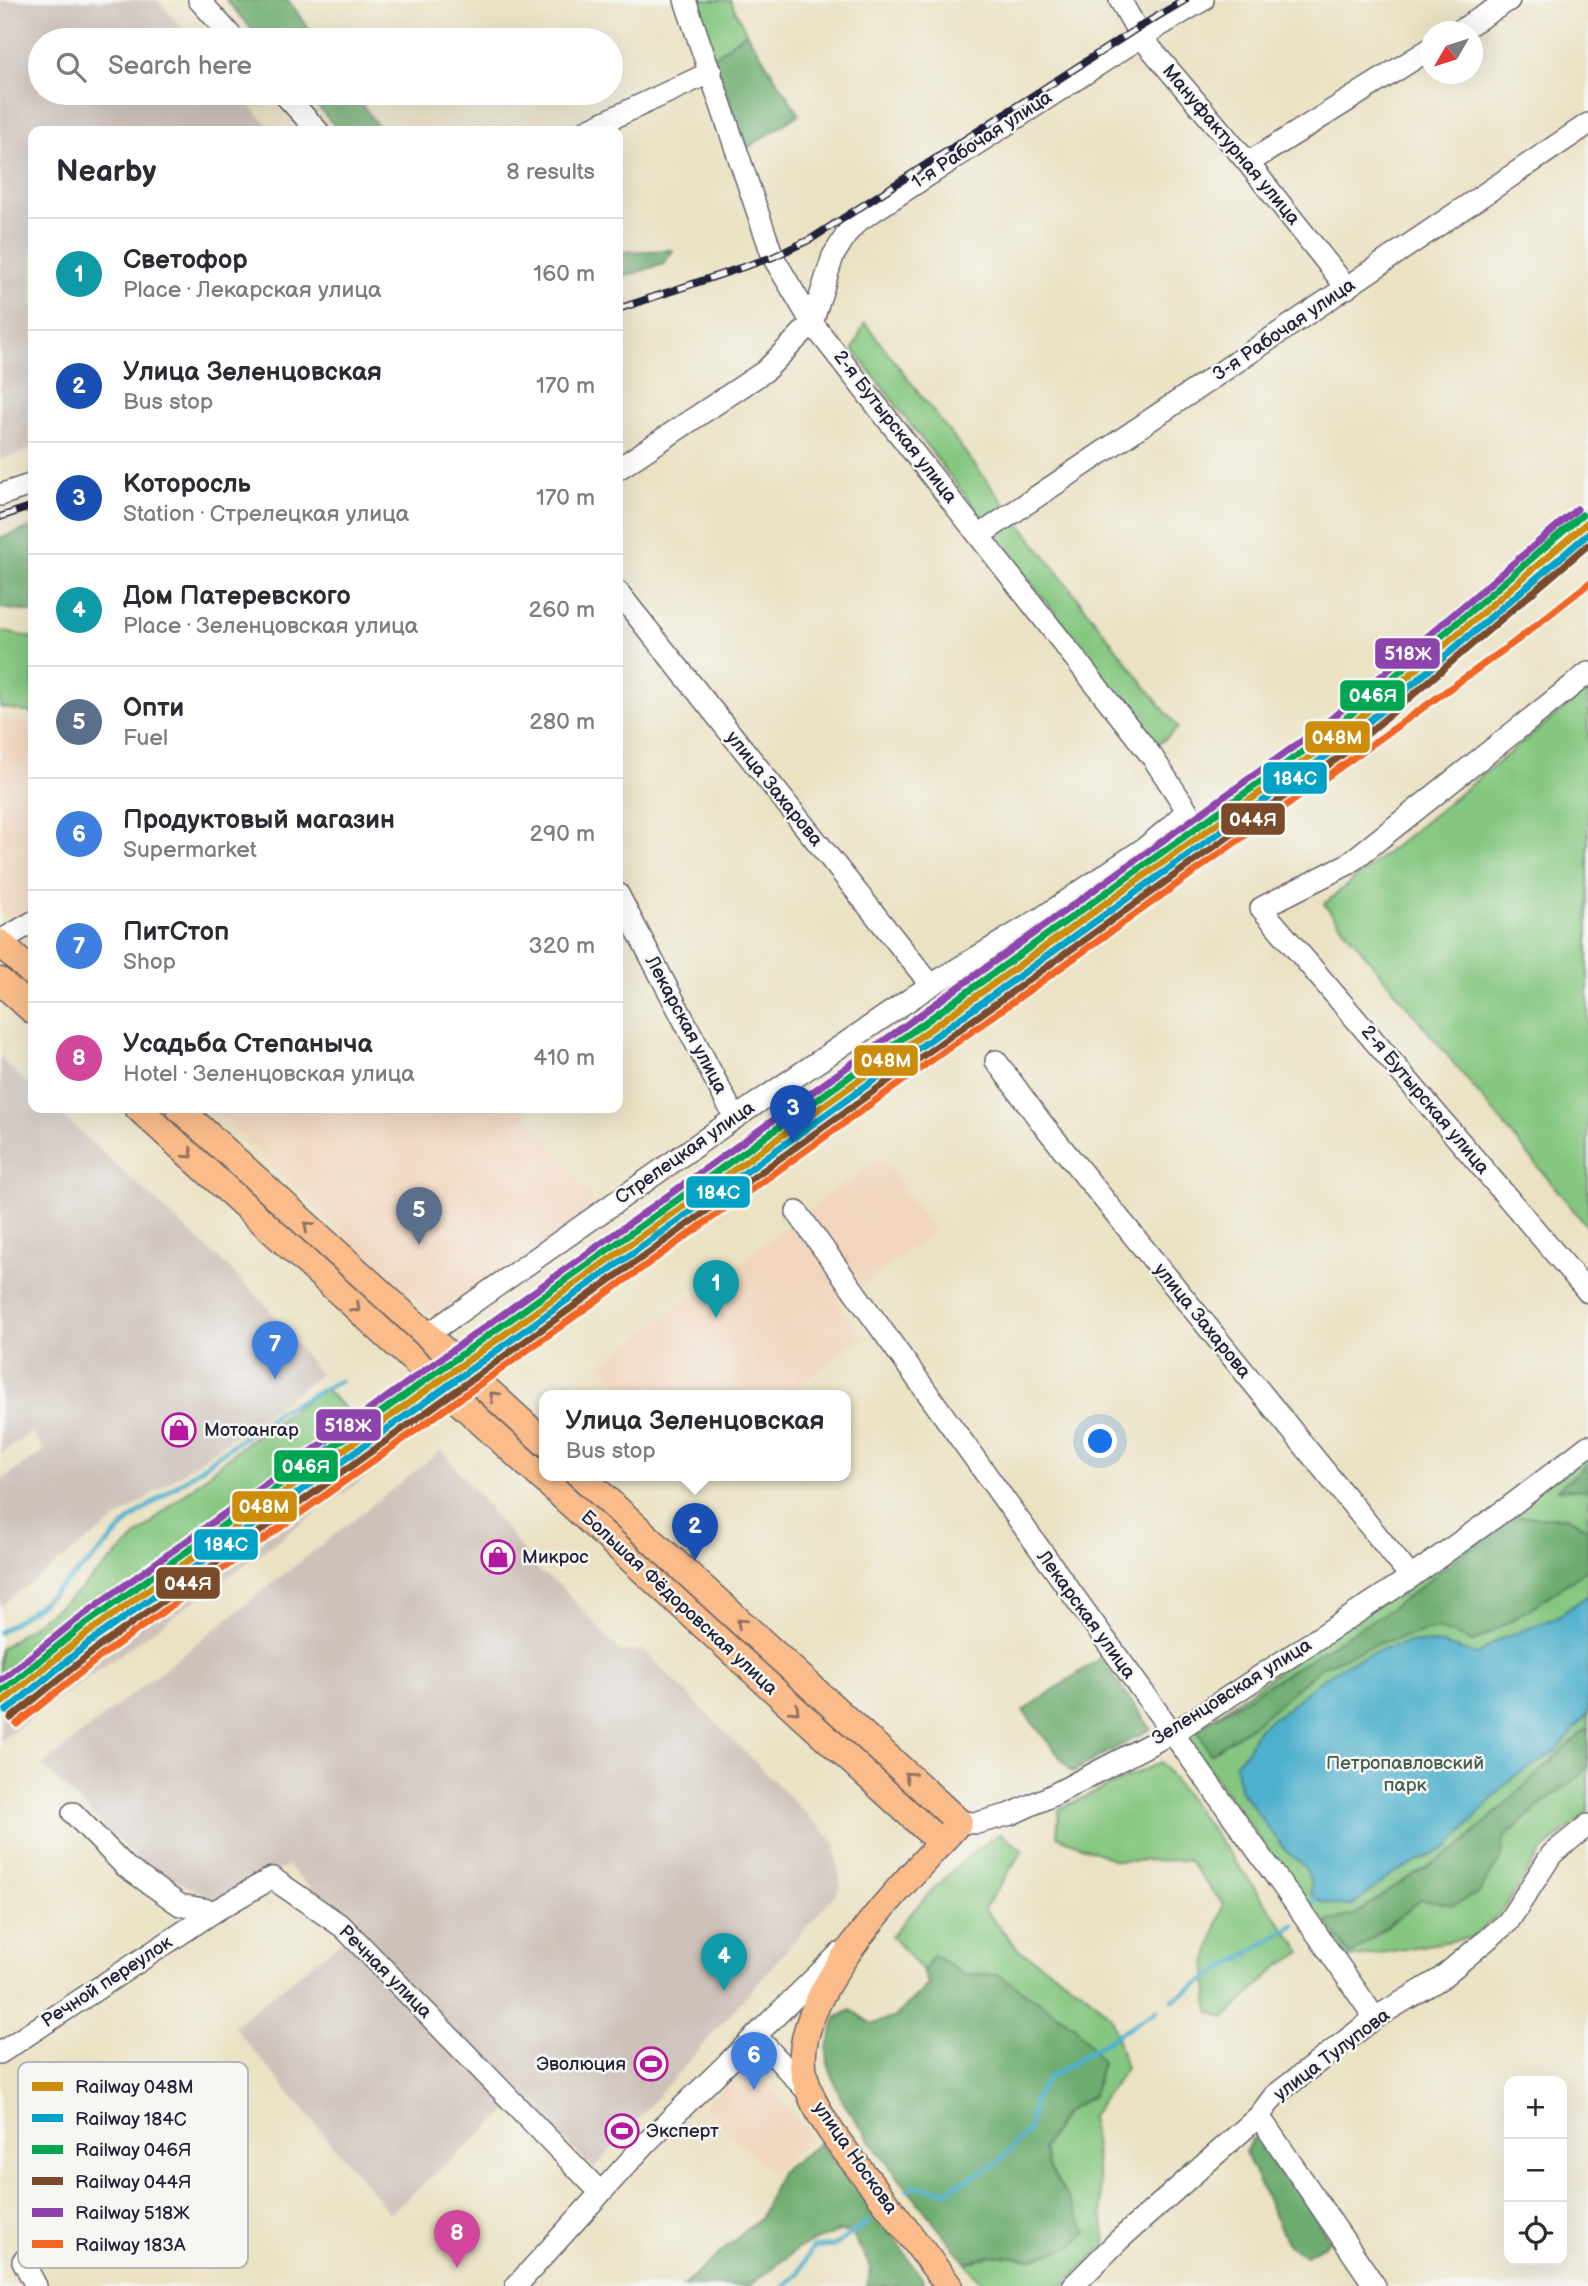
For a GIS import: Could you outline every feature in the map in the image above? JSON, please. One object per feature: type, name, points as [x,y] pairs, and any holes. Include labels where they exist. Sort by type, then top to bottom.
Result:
[{"type":"main road","points":[[0,942],[28,969]]},
{"type":"main road","points":[[0,981],[28,1006]]},
{"type":"main road","name":"Большая Фёдоровская улица","points":[[143,1113],[539,1475]]},
{"type":"main road","points":[[184,1113],[539,1438]]},
{"type":"main road","name":"Большая Фёдоровская улица","points":[[546,1481],[941,1843]]},
{"type":"main road","name":"Большая Фёдоровская улица","points":[[587,1481],[959,1822]]},
{"type":"main road","points":[[813,2099],[804,2075],[802,2006],[959,1822]]},
{"type":"main road","name":"улица Носкова","points":[[813,2099],[842,2145],[949,2286]]},
{"type":"street","points":[[199,0],[224,28]]},
{"type":"street","name":"2-я Бутырская улица","points":[[685,0],[773,257],[812,323],[1153,758],[1187,810]]},
{"type":"street","name":"Мануфактурная улица","points":[[1120,0],[1141,37],[1248,163],[1346,288]]},
{"type":"street","name":"1-я Рабочая улица","points":[[812,323],[834,256],[858,221],[1141,37],[1203,0]]},
{"type":"street","points":[[1476,21],[1509,0]]},
{"type":"street","points":[[1248,163],[1420,55]]},
{"type":"street","points":[[596,126],[711,72]]},
{"type":"street","points":[[294,105],[313,126]]},
{"type":"street","name":"3-я Рабочая улица","points":[[980,535],[1588,124]]},
{"type":"street","points":[[623,467],[765,372],[812,323]]},
{"type":"street","points":[[0,495],[28,486]]},
{"type":"street","name":"улица Захарова","points":[[623,598],[931,985]]},
{"type":"street","name":"2-я Бутырская улица","points":[[1588,673],[1348,864],[1261,908],[1588,1292]]},
{"type":"street","name":"Стрелецкая улица","points":[[427,1335],[735,1118],[931,985],[1015,935],[1100,878],[1159,837],[1187,810]]},
{"type":"street","name":"Лекарская улица","points":[[623,904],[735,1118]]},
{"type":"street","points":[[0,942],[28,925]]},
{"type":"street","name":"улица Захарова","points":[[996,1061],[1041,1122],[1411,1577]]},
{"type":"street","name":"Лекарская улица","points":[[796,1212],[1375,2018]]},
{"type":"street","name":"Зеленцовская улица","points":[[959,1822],[977,1823],[1011,1814],[1181,1728],[1411,1577],[1588,1446]]},
{"type":"street","points":[[73,1813],[125,1867],[169,1898],[180,1905],[215,1911]]},
{"type":"street","name":"улица Тулупова","points":[[1073,2286],[1119,2240],[1259,2116],[1274,2096],[1375,2018],[1440,1979],[1508,1922],[1552,1854],[1588,1825]]},
{"type":"street","name":"Речная улица","points":[[215,1911],[272,1878],[343,1927],[600,2192]]},
{"type":"street","name":"Речной переулок","points":[[0,2053],[215,1911]]},
{"type":"street","points":[[516,2286],[647,2142],[756,2035],[802,2006]]},
{"type":"street","name":"улица Носкова","points":[[756,2035],[803,2084],[813,2099]]},
{"type":"street","points":[[1259,2116],[1375,2286]]},
{"type":"street","points":[[27,2268],[36,2286]]},
{"type":"shaded area","points":[[0,0],[157,0],[182,28],[28,28],[28,105],[250,105],[269,126],[28,126],[28,451],[0,460]]},
{"type":"shaded area","points":[[0,717],[28,723],[28,936],[0,911]]},
{"type":"shaded area","points":[[0,1058],[28,1083],[28,1113],[59,1113],[266,1305],[320,1375],[0,1606],[0,1481],[44,1451],[32,1432],[0,1454]]},
{"type":"shaded area","points":[[217,1113],[528,1113],[601,1212],[442,1324],[379,1269]]},
{"type":"shaded area","points":[[881,1157],[934,1231],[838,1304],[863,1336],[793,1390],[624,1390],[601,1364]]},
{"type":"shaded area","points":[[363,1427],[392,1454],[384,1464],[0,1741],[0,1684]]},
{"type":"shaded area","points":[[442,1450],[540,1572],[560,1585],[621,1652],[644,1650],[835,1843],[841,1888],[594,2169],[522,2099],[390,2213],[233,2026],[357,1929],[287,1866],[216,1899],[145,1867],[42,1765]]},
{"type":"shaded area","points":[[750,2064],[812,2137],[771,2173],[703,2107]]},
{"type":"green space","points":[[226,0],[288,0],[308,28],[250,28]]},
{"type":"green space","points":[[692,0],[730,0],[746,32],[713,58]]},
{"type":"green space","points":[[746,32],[799,114],[746,149],[713,58]]},
{"type":"green space","points":[[316,105],[363,105],[377,126],[335,126]]},
{"type":"green space","points":[[673,250],[664,264],[623,276],[623,252]]},
{"type":"green space","points":[[865,323],[1178,728],[1156,746],[853,349]]},
{"type":"green space","points":[[28,529],[28,611],[0,608],[0,538]]},
{"type":"green space","points":[[0,631],[28,637],[28,712],[0,707]]},
{"type":"green space","points":[[1588,689],[1588,1228],[1324,904]]},
{"type":"green space","points":[[221,1160],[539,1451],[539,1461],[216,1165]]},
{"type":"green space","points":[[324,1388],[363,1427],[0,1684],[0,1649],[74,1595],[163,1512],[252,1438]]},
{"type":"green space","name":"Петропавловский парк","points":[[1588,1451],[1588,1812],[1540,1853],[1504,1909],[1474,1937],[1346,1959],[1186,1737]]},
{"type":"green space","points":[[1588,1464],[1588,1490],[1558,1489]]},
{"type":"green space","points":[[562,1481],[572,1481],[918,1799],[914,1804]]},
{"type":"green space","points":[[1512,1517],[1566,1517],[1588,1528],[1588,1568],[1532,1607],[1473,1642],[1436,1628],[1376,1644],[1323,1666],[1256,1723],[1210,1754],[1197,1729],[1395,1606]]},
{"type":"green space","points":[[1100,1658],[1151,1729],[1072,1772],[1023,1711]]},
{"type":"green space","points":[[1586,1729],[1588,1764],[1581,1775],[1546,1800],[1504,1838],[1502,1856],[1479,1893],[1452,1905],[1421,1900],[1350,1955],[1327,1922],[1356,1914],[1392,1888],[1458,1848]]},
{"type":"green space","points":[[1161,1762],[1302,1952],[1278,1967],[1225,2018],[1209,2011],[1206,1964],[1223,1904],[1188,1860],[1117,1861],[1057,1836],[1059,1809]]},
{"type":"green space","points":[[1000,1833],[1023,1850],[984,1909],[1019,1950],[1085,1992],[1111,2017],[1126,2068],[1091,2116],[1106,2245],[1062,2286],[983,2286],[966,2263],[993,2255],[1031,2259],[1072,2246],[1043,2149],[1065,2112],[1093,2096],[999,1975],[962,1974],[933,1955],[923,1971],[891,1936],[942,1881]]},
{"type":"green space","points":[[933,1955],[962,1974],[999,1975],[1075,2026],[1102,2062],[1093,2096],[1065,2112],[1043,2149],[1048,2165],[1087,2231],[1072,2246],[1031,2259],[993,2255],[966,2263],[879,2153],[841,2099],[828,2064],[827,2050],[836,2018],[851,2010],[872,2024],[895,2017],[928,1985],[923,1971]]},
{"type":"green space","points":[[1265,2138],[1329,2239],[1323,2246],[1305,2255],[1288,2245],[1245,2152],[1252,2139]]},
{"type":"green space","points":[[819,2143],[862,2191],[923,2280],[920,2286],[867,2286],[871,2268],[852,2233],[839,2231],[800,2247],[749,2286],[683,2286],[761,2217],[780,2172]]},
{"type":"water","points":[[1588,1595],[1588,1713],[1557,1751],[1512,1778],[1447,1848],[1394,1873],[1351,1906],[1329,1904],[1315,1897],[1311,1893],[1311,1882],[1305,1867],[1285,1850],[1241,1791],[1235,1764],[1248,1749],[1258,1728],[1346,1664],[1382,1649],[1411,1642],[1442,1644],[1478,1655],[1496,1641],[1557,1617]]},
{"type":"waterway","points":[[0,1632],[39,1605],[90,1562],[131,1519],[278,1412],[340,1381]]},
{"type":"waterway","points":[[1312,1904],[1316,1899]]},
{"type":"waterway","points":[[1173,2000],[1294,1925]]},
{"type":"waterway","points":[[908,2190],[914,2186],[945,2191],[998,2163],[1029,2129],[1034,2100],[1048,2078],[1157,2010]]},
{"type":"waterway","points":[[785,2286],[798,2274],[812,2248],[834,2246],[868,2222]]},
{"type":"railway","points":[[623,307],[773,257],[811,239],[1185,0]]},
{"type":"railway","points":[[0,517],[28,508]]},
{"type":"railway","points":[[0,1696],[85,1635]]},
{"type":"rail line","name":"518Ж","points":[[0,1681],[75,1621],[1324,725],[1577,509]]},
{"type":"rail line","name":"046Я","points":[[0,1693],[80,1628],[1330,732],[1582,515]]},
{"type":"rail line","name":"048М","points":[[0,1704],[85,1635],[1335,739],[1588,522]]},
{"type":"rail line","name":"184С","points":[[6,1711],[90,1642],[1340,746],[1588,534]]},
{"type":"rail line","name":"044Я","points":[[11,1718],[96,1649],[1345,753],[1588,545]]},
{"type":"rail line","name":"183А","points":[[17,1724],[101,1656],[1516,641],[1588,584]]},
{"type":"place","name":"Которосль","points":[[793,1143]]},
{"type":"place","name":"Опти","points":[[419,1245]]},
{"type":"place","name":"Светофор","points":[[716,1318]]},
{"type":"place","name":"ПитСтоп","points":[[275,1379]]},
{"type":"place","name":"Мотоангар","points":[[179,1430]]},
{"type":"place","name":"Микрос","points":[[498,1557]]},
{"type":"place","name":"Улица Зеленцовская","points":[[695,1561]]},
{"type":"place","name":"Дом Патеревского","points":[[724,1991]]},
{"type":"place","name":"Эволюция","points":[[651,2064]]},
{"type":"place","name":"Продуктовый магазин","points":[[754,2090]]},
{"type":"place","name":"Эксперт","points":[[622,2131]]},
{"type":"place","name":"Усадьба Степаныча","points":[[457,2268]]}]
